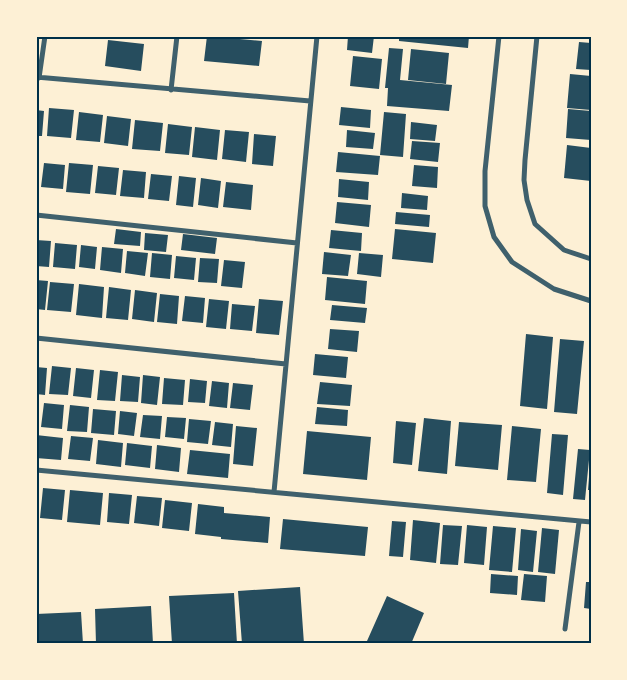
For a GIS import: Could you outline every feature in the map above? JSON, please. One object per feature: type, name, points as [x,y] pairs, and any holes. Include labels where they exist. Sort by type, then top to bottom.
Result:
[{"type":"street","points":[[45,36],[38,77],[310,101]]},
{"type":"street","points":[[171,90],[177,36]]},
{"type":"street","points":[[274,492],[317,36]]},
{"type":"street","points":[[499,36],[485,171],[485,206],[494,236],[512,262],[554,289],[591,301]]},
{"type":"street","points":[[538,36],[524,180],[527,200],[535,224],[564,250],[591,259]]},
{"type":"street","points":[[36,215],[297,243]]},
{"type":"street","points":[[36,338],[286,364]]},
{"type":"street","points":[[36,470],[591,522]]},
{"type":"street","points":[[565,629],[579,522]]},
{"type":"building","points":[[207,36],[262,41],[259,66],[204,61]]},
{"type":"building","points":[[348,36],[374,36],[372,53],[347,50]]},
{"type":"building","points":[[399,36],[469,36],[468,48],[399,41]]},
{"type":"building","points":[[108,40],[144,44],[141,71],[105,66]]},
{"type":"building","points":[[579,42],[591,43],[591,70],[576,69]]},
{"type":"building","points":[[389,48],[403,49],[400,80],[452,85],[449,111],[387,106],[388,88],[385,88]]},
{"type":"building","points":[[411,49],[449,53],[446,84],[408,80]]},
{"type":"building","points":[[353,56],[382,59],[379,89],[350,86]]},
{"type":"building","points":[[570,74],[591,76],[591,110],[567,108]]},
{"type":"building","points":[[341,107],[371,110],[370,128],[339,125]]},
{"type":"building","points":[[49,108],[74,110],[71,138],[47,136]]},
{"type":"building","points":[[568,109],[591,111],[591,140],[566,138]]},
{"type":"building","points":[[36,110],[44,111],[42,136],[36,136]]},
{"type":"building","points":[[79,112],[103,115],[100,142],[76,140]]},
{"type":"building","points":[[384,112],[406,114],[403,157],[380,155]]},
{"type":"building","points":[[107,116],[131,119],[128,146],[104,143]]},
{"type":"building","points":[[135,120],[163,123],[160,151],[132,149]]},
{"type":"building","points":[[411,122],[437,125],[435,141],[410,139]]},
{"type":"building","points":[[168,124],[192,127],[189,155],[165,153]]},
{"type":"building","points":[[195,127],[220,130],[217,160],[192,157]]},
{"type":"building","points":[[225,130],[249,132],[246,162],[222,159]]},
{"type":"building","points":[[347,130],[375,133],[373,149],[346,147]]},
{"type":"building","points":[[254,134],[276,136],[273,166],[252,164]]},
{"type":"building","points":[[412,141],[440,143],[438,162],[410,159]]},
{"type":"building","points":[[567,145],[591,148],[591,181],[564,178]]},
{"type":"building","points":[[338,152],[380,156],[378,175],[336,172]]},
{"type":"building","points":[[36,161],[39,161],[38,177],[36,176]]},
{"type":"building","points":[[44,163],[65,165],[63,189],[41,187]]},
{"type":"building","points":[[69,163],[93,165],[90,194],[66,192]]},
{"type":"building","points":[[414,165],[438,167],[437,188],[412,186]]},
{"type":"building","points":[[98,166],[119,168],[116,195],[95,193]]},
{"type":"building","points":[[123,170],[146,172],[144,198],[120,196]]},
{"type":"building","points":[[151,174],[172,176],[169,201],[148,199]]},
{"type":"building","points":[[179,176],[196,178],[193,207],[176,205]]},
{"type":"building","points":[[201,178],[221,181],[218,208],[198,205]]},
{"type":"building","points":[[339,179],[369,182],[368,200],[338,197]]},
{"type":"building","points":[[226,182],[253,185],[251,210],[223,207]]},
{"type":"building","points":[[402,193],[428,196],[427,210],[401,208]]},
{"type":"building","points":[[337,202],[371,205],[369,227],[335,223]]},
{"type":"building","points":[[396,212],[430,215],[429,227],[395,224]]},
{"type":"building","points":[[116,229],[141,232],[140,246],[114,244]]},
{"type":"building","points":[[395,229],[436,233],[433,263],[392,259]]},
{"type":"building","points":[[331,230],[362,233],[361,251],[329,248]]},
{"type":"building","points":[[145,233],[168,235],[166,252],[144,250]]},
{"type":"building","points":[[183,234],[217,238],[215,254],[181,250]]},
{"type":"building","points":[[36,240],[51,241],[49,267],[36,266]]},
{"type":"building","points":[[55,243],[77,245],[75,269],[53,267]]},
{"type":"building","points":[[81,245],[97,247],[95,269],[79,267]]},
{"type":"building","points":[[102,247],[123,249],[121,273],[100,270]]},
{"type":"building","points":[[127,251],[148,253],[145,276],[125,273]]},
{"type":"building","points":[[324,252],[351,255],[348,276],[322,274]]},
{"type":"building","points":[[152,253],[172,255],[170,279],[150,277]]},
{"type":"building","points":[[359,253],[383,255],[381,277],[357,274]]},
{"type":"building","points":[[176,256],[196,258],[194,280],[174,278]]},
{"type":"building","points":[[200,258],[219,259],[217,283],[198,282]]},
{"type":"building","points":[[224,260],[245,262],[242,288],[221,286]]},
{"type":"building","points":[[327,277],[367,281],[365,304],[325,300]]},
{"type":"building","points":[[36,280],[48,281],[45,310],[36,309]]},
{"type":"building","points":[[50,282],[74,284],[71,312],[47,310]]},
{"type":"building","points":[[79,284],[104,287],[102,318],[76,315]]},
{"type":"building","points":[[109,287],[131,290],[128,320],[106,318]]},
{"type":"building","points":[[135,290],[157,293],[154,322],[132,319]]},
{"type":"building","points":[[160,294],[179,296],[177,324],[157,322]]},
{"type":"building","points":[[185,296],[205,298],[203,323],[182,321]]},
{"type":"building","points":[[209,299],[229,301],[226,329],[206,327]]},
{"type":"building","points":[[259,299],[283,301],[279,335],[256,333]]},
{"type":"building","points":[[232,304],[255,306],[252,331],[230,329]]},
{"type":"building","points":[[332,305],[367,308],[365,323],[330,320]]},
{"type":"building","points":[[330,329],[359,331],[357,352],[328,349]]},
{"type":"building","points":[[526,334],[553,337],[547,409],[520,406]]},
{"type":"building","points":[[560,339],[584,341],[577,414],[554,412]]},
{"type":"building","points":[[315,354],[348,357],[346,378],[313,375]]},
{"type":"building","points":[[52,366],[71,368],[68,395],[49,394]]},
{"type":"building","points":[[36,367],[47,368],[45,395],[36,394]]},
{"type":"building","points":[[76,368],[94,370],[91,398],[73,396]]},
{"type":"building","points":[[100,370],[118,372],[115,401],[97,400]]},
{"type":"building","points":[[122,375],[140,377],[138,402],[120,401]]},
{"type":"building","points":[[143,375],[160,377],[157,405],[141,403]]},
{"type":"building","points":[[164,378],[185,380],[183,405],[162,404]]},
{"type":"building","points":[[190,379],[207,381],[205,403],[188,402]]},
{"type":"building","points":[[212,381],[229,383],[227,408],[209,406]]},
{"type":"building","points":[[320,382],[352,385],[350,406],[317,404]]},
{"type":"building","points":[[233,383],[253,385],[250,410],[230,408]]},
{"type":"building","points":[[36,400],[39,400],[38,414],[36,414]]},
{"type":"building","points":[[44,403],[64,405],[62,429],[41,427]]},
{"type":"building","points":[[70,405],[89,407],[87,432],[67,431]]},
{"type":"building","points":[[317,407],[348,410],[347,426],[315,424]]},
{"type":"building","points":[[93,409],[116,411],[114,435],[91,433]]},
{"type":"building","points":[[120,411],[137,413],[134,436],[118,434]]},
{"type":"building","points":[[143,415],[162,416],[160,439],[140,437]]},
{"type":"building","points":[[167,417],[186,418],[184,439],[165,437]]},
{"type":"building","points":[[424,418],[451,421],[447,474],[418,471]]},
{"type":"building","points":[[189,419],[211,421],[208,444],[187,442]]},
{"type":"building","points":[[396,421],[416,423],[412,465],[393,463]]},
{"type":"building","points":[[215,422],[233,424],[231,447],[212,445]]},
{"type":"building","points":[[459,422],[502,425],[498,470],[455,466]]},
{"type":"building","points":[[236,426],[257,428],[253,466],[233,464]]},
{"type":"building","points":[[512,426],[541,429],[536,482],[507,480]]},
{"type":"building","points":[[307,431],[371,437],[367,480],[303,474]]},
{"type":"building","points":[[552,434],[568,435],[563,495],[547,493]]},
{"type":"building","points":[[36,435],[63,438],[61,460],[36,458]]},
{"type":"building","points":[[71,436],[93,438],[90,461],[68,459]]},
{"type":"building","points":[[98,440],[123,443],[121,467],[96,464]]},
{"type":"building","points":[[127,443],[152,446],[150,468],[125,465]]},
{"type":"building","points":[[157,445],[181,448],[179,472],[155,469]]},
{"type":"building","points":[[578,449],[590,450],[585,500],[573,499]]},
{"type":"building","points":[[190,450],[230,454],[228,478],[187,474]]},
{"type":"building","points":[[589,477],[591,477],[591,490],[588,490]]},
{"type":"building","points":[[43,488],[65,490],[62,520],[40,518]]},
{"type":"building","points":[[70,490],[103,493],[100,525],[67,522]]},
{"type":"building","points":[[109,493],[132,495],[129,524],[107,522]]},
{"type":"building","points":[[137,496],[162,498],[159,526],[134,523]]},
{"type":"building","points":[[165,500],[192,503],[189,531],[162,528]]},
{"type":"building","points":[[198,504],[224,507],[224,513],[270,517],[268,543],[221,539],[221,537],[195,534]]},
{"type":"building","points":[[283,519],[368,527],[365,556],[280,549]]},
{"type":"building","points":[[413,520],[440,523],[436,563],[410,560]]},
{"type":"building","points":[[392,521],[406,522],[403,557],[389,556]]},
{"type":"building","points":[[443,525],[462,526],[458,565],[440,564]]},
{"type":"building","points":[[467,525],[487,527],[484,565],[464,563]]},
{"type":"building","points":[[493,526],[516,528],[512,572],[489,570]]},
{"type":"building","points":[[542,528],[559,530],[555,574],[538,572]]},
{"type":"building","points":[[521,529],[537,531],[533,572],[518,570]]},
{"type":"building","points":[[491,574],[518,576],[517,595],[490,593]]},
{"type":"building","points":[[524,574],[547,576],[545,602],[521,600]]},
{"type":"building","points":[[586,582],[591,582],[591,609],[584,608]]},
{"type":"building","points":[[300,587],[304,644],[242,644],[238,591]]},
{"type":"building","points":[[234,593],[237,644],[172,644],[169,596]]},
{"type":"building","points":[[387,596],[424,613],[411,644],[373,644],[367,641]]},
{"type":"building","points":[[151,606],[153,644],[96,644],[95,609]]},
{"type":"building","points":[[81,612],[83,644],[36,644],[36,614]]}]
